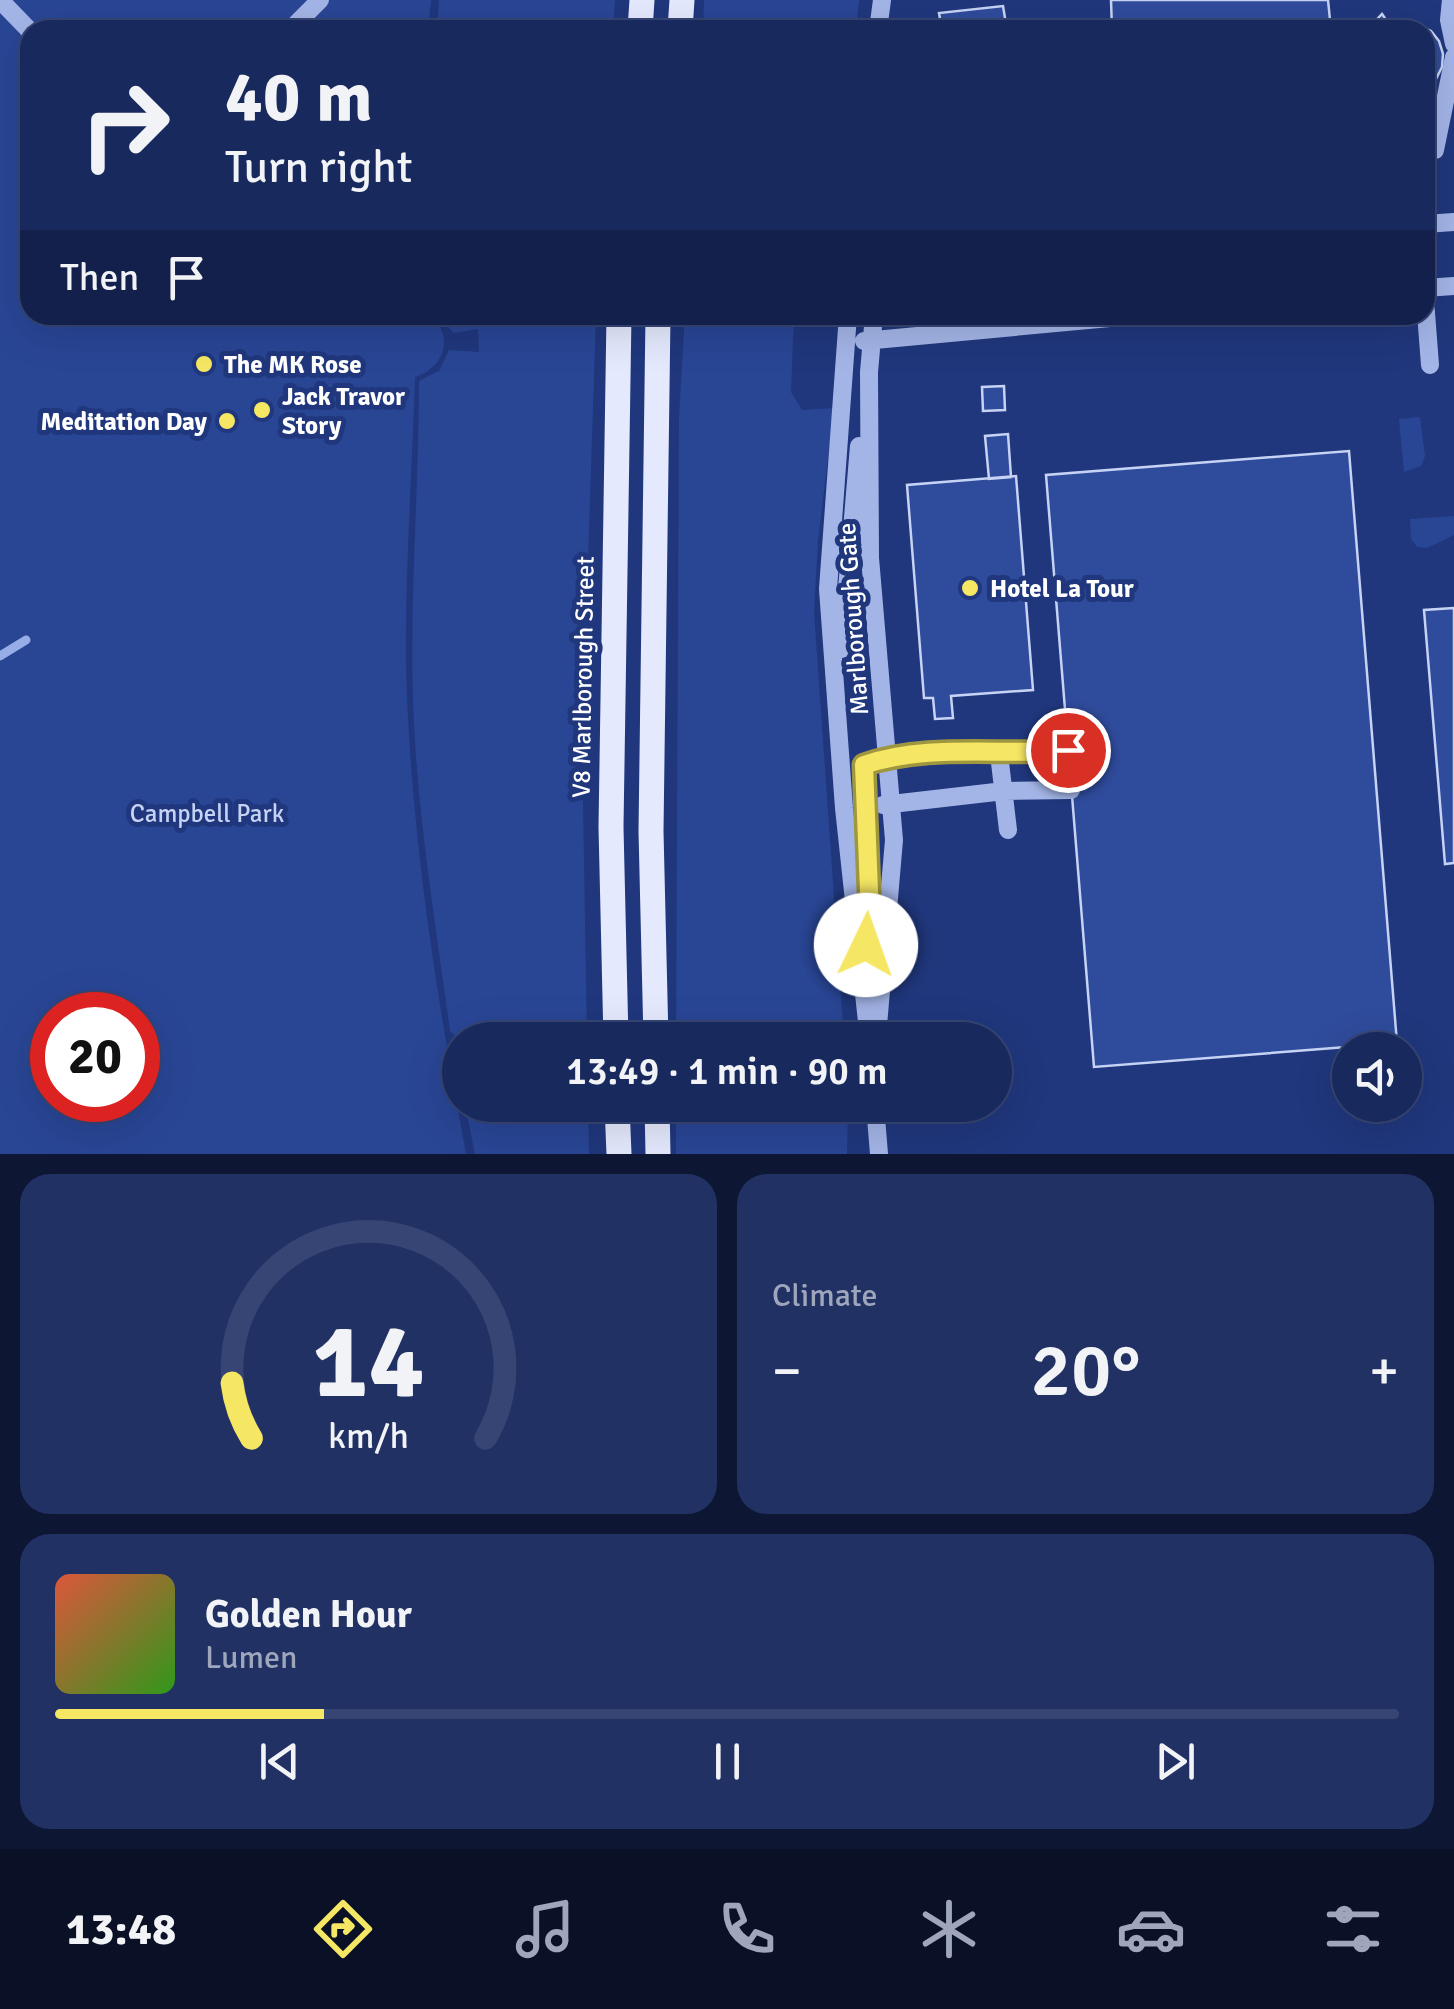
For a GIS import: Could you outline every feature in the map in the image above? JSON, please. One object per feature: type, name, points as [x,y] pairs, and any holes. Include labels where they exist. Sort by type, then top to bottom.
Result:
[{"type":"main road","name":"V8 Marlborough Street","points":[[615,1022],[610,827],[619,325]]},
{"type":"main road","points":[[656,1022],[652,831],[658,325]]},
{"type":"main road","points":[[618,1122],[619,1154]]},
{"type":"main road","points":[[657,1122],[658,1154]]},
{"type":"street","points":[[0,0],[20,21]]},
{"type":"street","points":[[300,20],[320,0]]},
{"type":"street","points":[[1451,0],[1449,20],[1454,44]]},
{"type":"street","points":[[1435,135],[1454,57]]},
{"type":"street","name":"Marlborough Gate","points":[[848,325],[828,589],[844,808],[870,1022]]},
{"type":"street","name":"Marlborough Gate","points":[[837,694],[873,325]]},
{"type":"street","points":[[847,342],[1045,325]]},
{"type":"street","points":[[1427,325],[1430,365]]},
{"type":"street","name":"Marlborough Gate","points":[[866,403],[870,558],[894,840],[875,1022]]},
{"type":"street","points":[[862,974],[870,916],[864,765],[918,753],[1068,750]]},
{"type":"street","points":[[999,754],[1008,830]]},
{"type":"street","points":[[844,808],[938,796],[1072,790]]},
{"type":"street","points":[[876,1122],[879,1154]]},
{"type":"green space","name":"Campbell Park","points":[[0,0],[431,0],[429,20],[20,20],[20,325],[438,325],[442,332],[439,359],[415,377],[406,665],[413,788],[443,1022],[442,1122],[460,1122],[466,1154],[0,1154]]},
{"type":"green space","points":[[439,0],[615,0],[614,20],[438,20]]},
{"type":"green space","points":[[704,0],[859,0],[857,20],[703,20]]},
{"type":"green space","points":[[447,325],[596,325],[582,744],[587,1022],[449,1022],[425,850],[415,741],[412,651],[419,381],[439,371],[449,350],[479,352],[478,329],[453,333]]},
{"type":"green space","points":[[684,325],[794,325],[791,392],[802,410],[834,408],[814,612],[843,1022],[676,1022],[679,417]]},
{"type":"green space","points":[[1420,417],[1425,456],[1421,466],[1404,472],[1399,419]]},
{"type":"green space","points":[[1454,516],[1454,535],[1427,548],[1417,547],[1411,539],[1410,519]]},
{"type":"green space","points":[[468,1122],[588,1122],[589,1154],[475,1154]]},
{"type":"green space","points":[[676,1122],[848,1122],[847,1154],[676,1154]]},
{"type":"building","points":[[1111,0],[1328,0],[1330,20],[1112,20]]},
{"type":"building","points":[[1003,6],[1005,20],[940,20],[939,13]]},
{"type":"building","points":[[1435,36],[1443,54],[1435,80]]},
{"type":"building","points":[[1004,386],[1005,410],[983,411],[982,387]]},
{"type":"building","points":[[1008,434],[1011,477],[989,479],[985,436]]},
{"type":"building","points":[[1349,451],[1396,1032],[1332,1032],[1332,1048],[1094,1067],[1046,475]]},
{"type":"building","name":"Hotel La Tour","points":[[1016,476],[1033,690],[951,696],[953,718],[935,719],[933,698],[924,698],[907,485]]},
{"type":"building","points":[[1454,608],[1454,863],[1445,864],[1424,610]]},
{"type":"waterway","points":[[0,656],[26,640]]},
{"type":"place","name":"The MK Rose","points":[[204,364]]},
{"type":"place","name":"Jack Travor Story","points":[[262,410]]},
{"type":"place","name":"Meditation Day","points":[[227,421]]},
{"type":"place","name":"Hotel La Tour","points":[[970,588]]},
{"type":"route","points":[[866,945],[870,916],[864,765],[918,753],[1068,750]]}]
